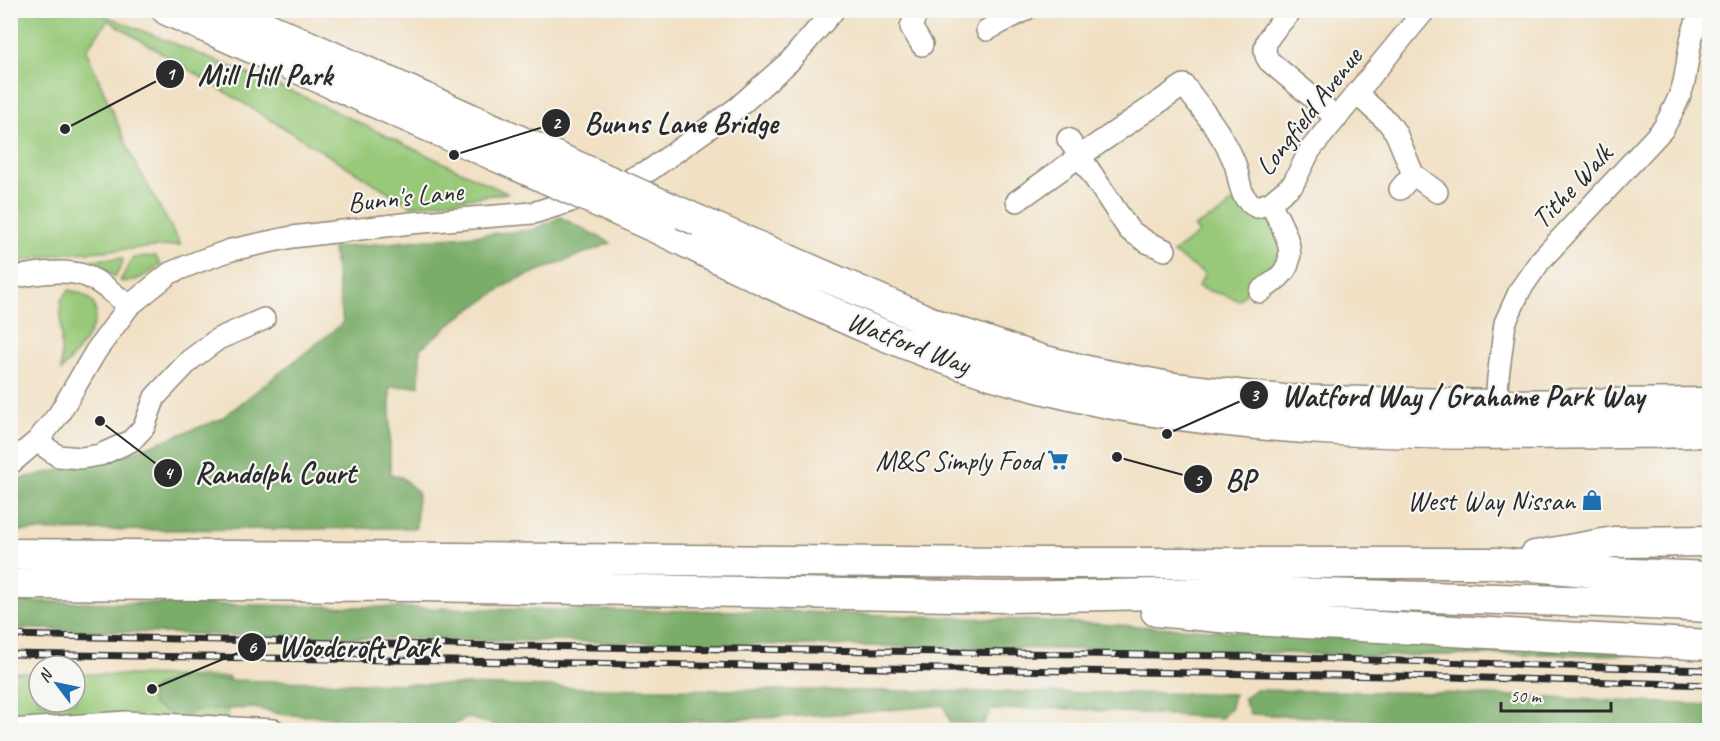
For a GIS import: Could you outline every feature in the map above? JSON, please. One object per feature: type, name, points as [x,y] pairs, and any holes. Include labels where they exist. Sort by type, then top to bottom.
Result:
[{"type":"highway","name":"Watford Way","points":[[167,10],[554,169],[699,221],[942,327],[1041,360],[1174,388],[1283,400],[1497,405],[1710,403]]},
{"type":"highway","name":"Watford Way","points":[[228,10],[264,18],[554,169],[661,230],[889,338],[1020,383],[1163,414],[1240,424],[1363,431],[1506,434],[1710,432]]},
{"type":"highway","points":[[1497,563],[1614,542],[1710,541]]},
{"type":"highway","points":[[10,554],[1009,563],[1497,563],[1608,573],[1710,577]]},
{"type":"highway","points":[[10,584],[433,586],[1004,597],[1255,592],[1710,607]]},
{"type":"highway","points":[[1004,597],[1251,620],[1710,645]]},
{"type":"street","name":"Bunn's Lane","points":[[10,464],[37,441],[59,414],[96,351],[129,306],[170,273],[231,250],[292,237],[411,223],[533,213],[609,189],[650,170],[736,108],[790,61],[834,10]]},
{"type":"street","points":[[918,10],[911,27],[922,45]]},
{"type":"street","points":[[987,30],[1024,10]]},
{"type":"street","name":"Longfield Avenue","points":[[1080,156],[1184,85],[1229,151],[1235,165],[1242,196],[1248,204],[1257,207],[1270,203],[1293,184],[1310,150],[1425,10]]},
{"type":"street","name":"Tithe Walk","points":[[1497,405],[1505,323],[1520,290],[1540,261],[1662,129],[1672,114],[1683,85],[1694,29],[1703,10]]},
{"type":"street","points":[[1290,12],[1267,41],[1264,49],[1265,55],[1269,61],[1337,118]]},
{"type":"street","points":[[1357,94],[1392,127],[1407,182],[1437,192]]},
{"type":"street","points":[[1068,139],[1129,230],[1147,243],[1165,250]]},
{"type":"street","points":[[1017,201],[1080,156]]},
{"type":"street","points":[[1260,292],[1284,273],[1290,257],[1288,240],[1270,203]]},
{"type":"street","points":[[10,278],[68,273],[86,276],[129,306]]},
{"type":"street","points":[[37,441],[58,456],[81,458],[100,455],[131,441],[144,427],[155,397],[190,360],[218,339],[264,319]]},
{"type":"street","points":[[10,730],[126,722],[274,730]]},
{"type":"green space","points":[[11,10],[94,11],[307,98],[507,193],[411,206],[108,20],[86,50],[133,159],[181,245],[60,254],[11,263]]},
{"type":"green space","points":[[1230,203],[1267,215],[1282,250],[1271,266],[1238,301],[1198,286],[1205,274],[1173,253],[1199,233],[1194,227],[1219,214]]},
{"type":"green space","points":[[560,217],[611,243],[513,281],[458,318],[420,349],[419,386],[390,387],[390,475],[401,477],[418,492],[416,528],[11,531],[10,485],[19,479],[125,455],[221,419],[343,323],[333,248],[533,230]]},
{"type":"green space","points":[[155,256],[161,265],[137,279],[120,281],[133,258]]},
{"type":"green space","points":[[122,258],[123,263],[115,277],[91,263],[92,260]]},
{"type":"green space","points":[[69,290],[85,296],[94,304],[96,315],[86,338],[61,371],[61,300]]},
{"type":"green space","points":[[11,601],[546,610],[776,611],[1021,620],[1710,656],[1530,654],[1370,656],[1251,652],[287,637],[11,628]]},
{"type":"green space","points":[[10,672],[27,673],[27,714],[87,714],[87,674],[229,677],[228,730],[11,730]]},
{"type":"green space","points":[[174,679],[646,689],[1234,694],[1231,707],[1222,718],[1053,708],[991,710],[983,724],[950,722],[944,705],[855,713],[582,727],[520,722],[515,730],[468,718],[446,728],[284,715],[254,708],[197,710],[179,718],[152,705],[152,689]]},
{"type":"green space","points":[[1255,690],[1443,693],[1709,705],[1709,730],[1459,730],[1359,719],[1250,714],[1243,699]]},
{"type":"railway","points":[[10,635],[384,644],[1228,656],[1710,670]]},
{"type":"railway","points":[[10,654],[1451,677],[1710,685]]},
{"type":"place","name":"Mill Hill Park","points":[[65,129]]},
{"type":"place","name":"Bunns Lane Bridge","points":[[454,155]]},
{"type":"place","name":"Randolph Court","points":[[100,421]]},
{"type":"place","name":"Watford Way / Grahame Park Way","points":[[1167,434]]},
{"type":"place","name":"BP","points":[[1117,457]]},
{"type":"place","name":"M&S Simply Food","points":[[1058,460]]},
{"type":"place","name":"West Way Nissan","points":[[1592,500]]},
{"type":"place","name":"Woodcroft Park","points":[[152,689]]}]
